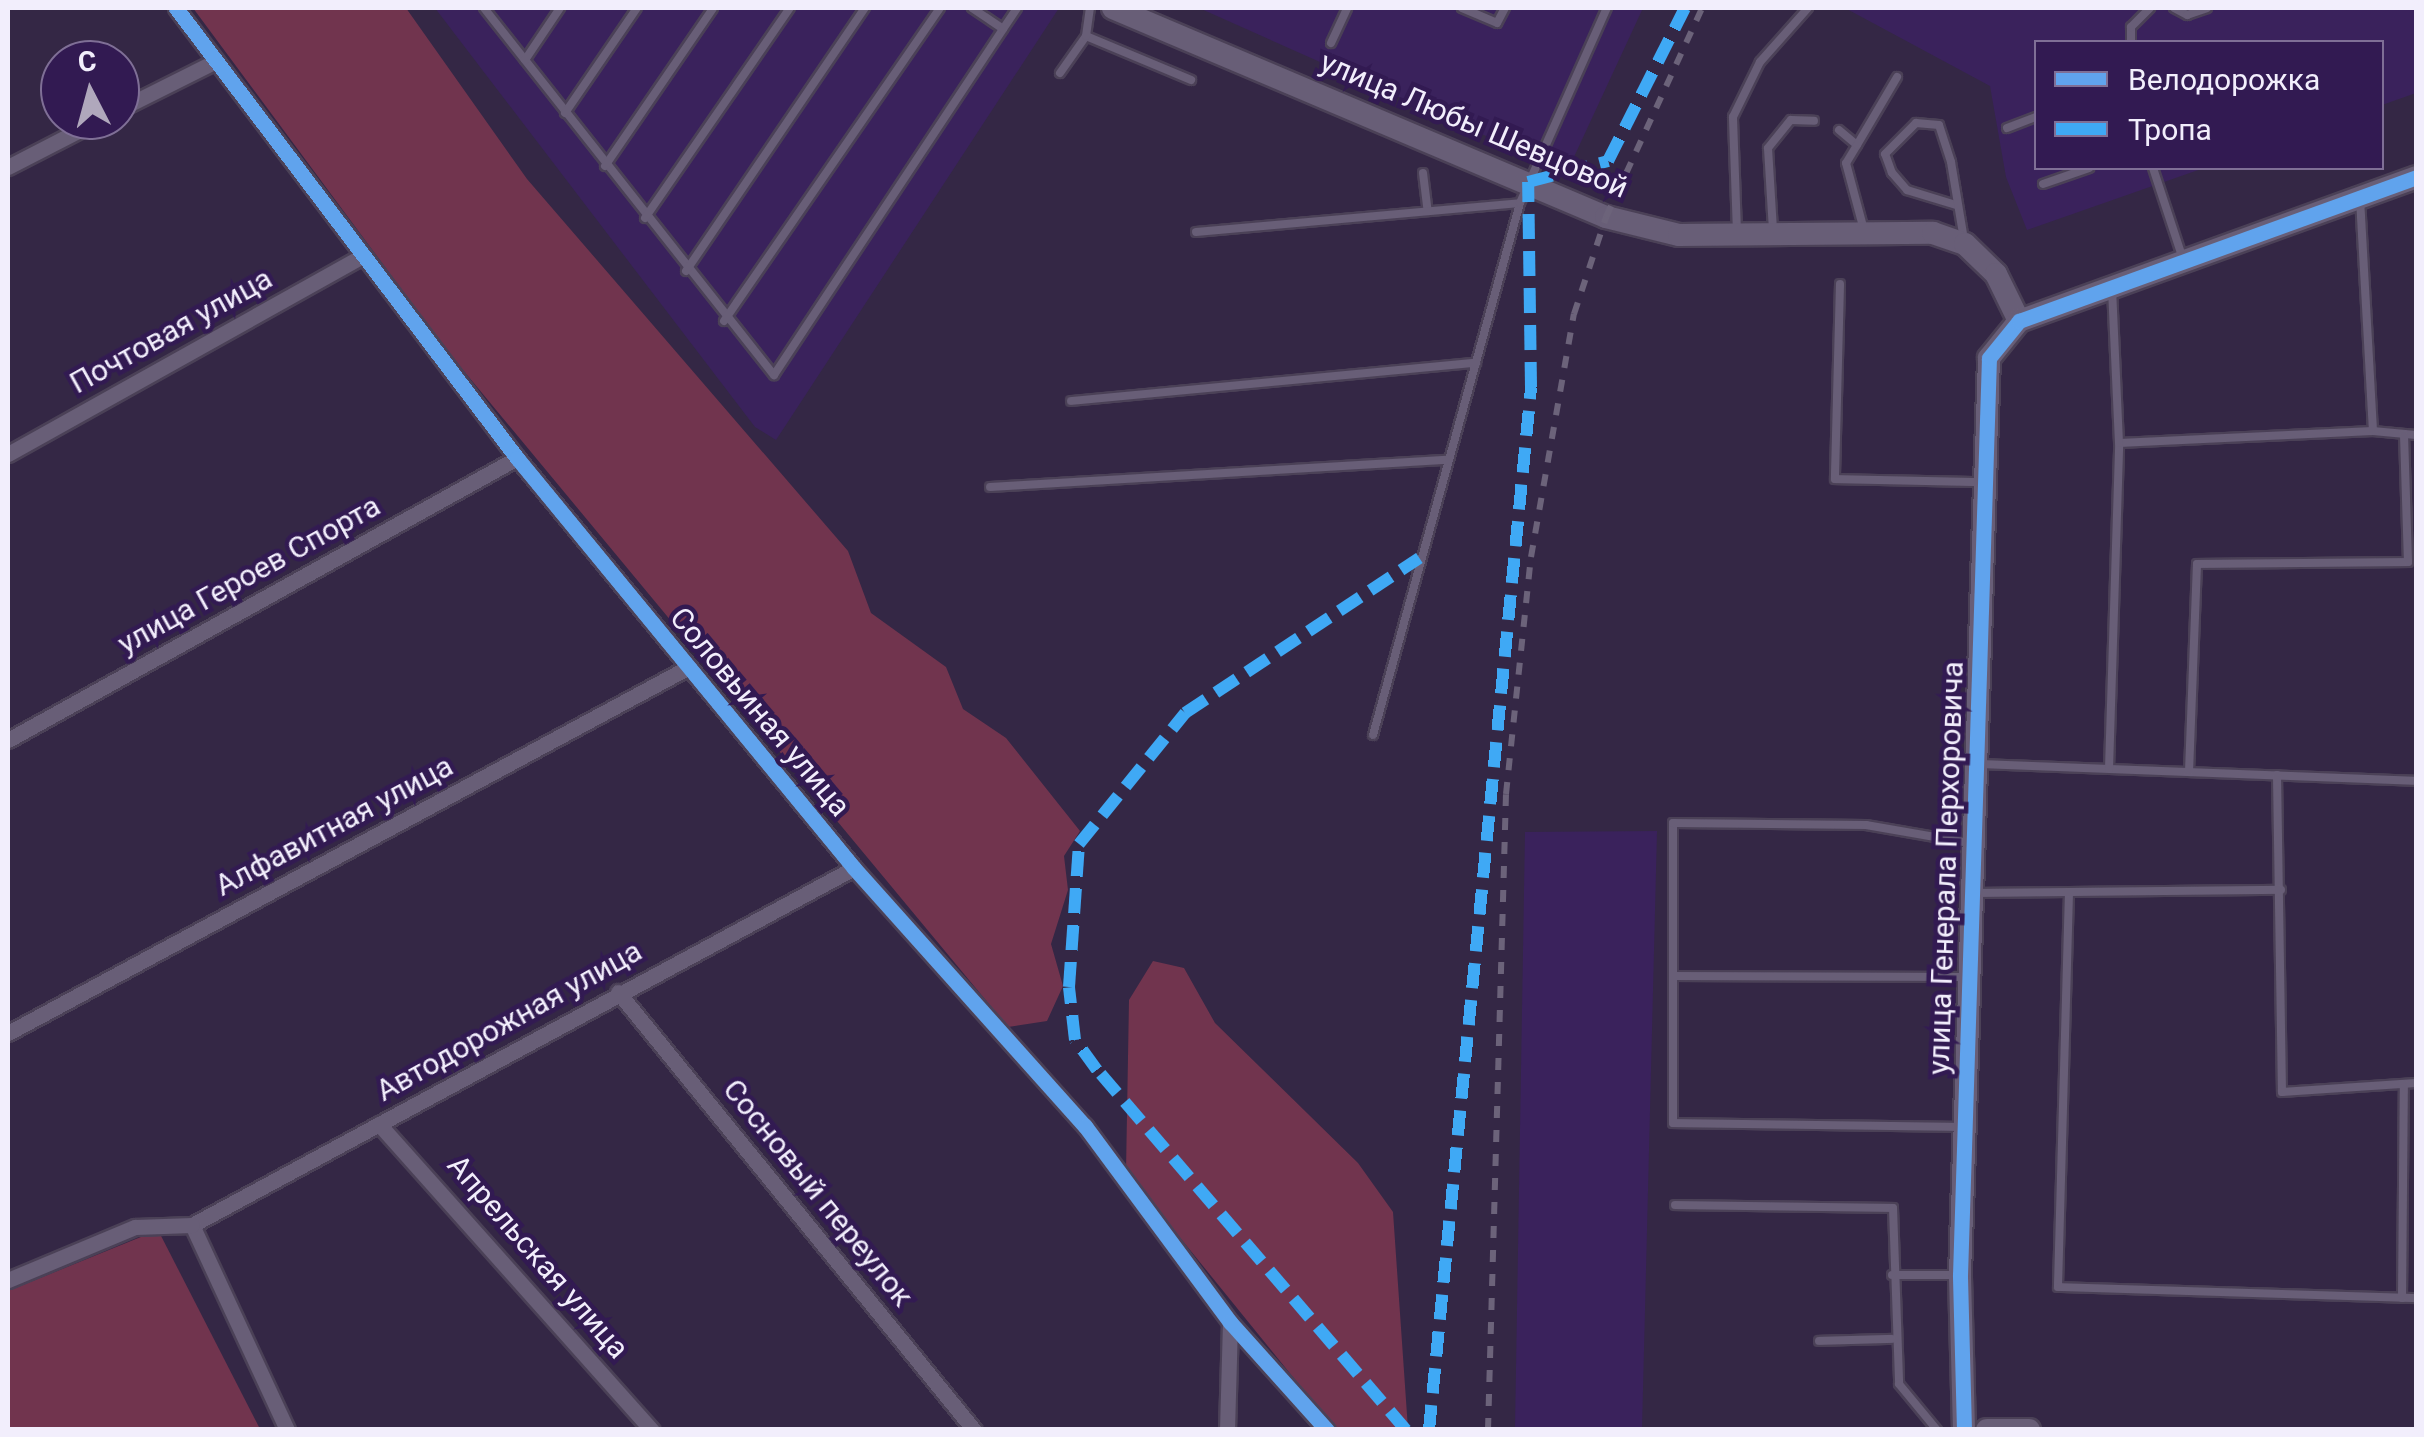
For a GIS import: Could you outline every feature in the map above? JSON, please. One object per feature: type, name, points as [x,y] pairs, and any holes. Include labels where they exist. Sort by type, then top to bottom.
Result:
[{"type":"street","name":"Соловьиная улица","points":[[176,8],[517,458],[854,868],[1085,1126],[1230,1322],[1327,1430]]},
{"type":"street","name":"улица Любы Шевцовой","points":[[1113,8],[1524,192],[1606,217],[1737,237],[1933,233],[1965,244]]},
{"type":"street","points":[[140,99],[214,62]]},
{"type":"street","points":[[8,167],[60,140]]},
{"type":"street","points":[[1965,244],[1996,274],[2019,321],[2416,177]]},
{"type":"street","name":"Почтовая улица","points":[[8,454],[362,256]]},
{"type":"street","name":"улица Генерала Перхоровича","points":[[1964,1430],[1960,1275],[1989,358],[2019,321]]},
{"type":"street","name":"улица Героев Спорта","points":[[8,740],[517,458]]},
{"type":"street","name":"Алфавитная улица","points":[[8,1033],[687,668]]},
{"type":"street","name":"Автодорожная улица","points":[[192,1225],[854,868]]},
{"type":"street","name":"Сосновый переулок","points":[[618,992],[974,1430]]},
{"type":"street","name":"Апрельская улица","points":[[379,1124],[652,1430]]},
{"type":"street","points":[[8,1280],[135,1228],[192,1225],[287,1430]]},
{"type":"street","points":[[1227,1430],[1230,1322]]},
{"type":"street","points":[[1987,1430],[2029,1430]]},
{"type":"lane","points":[[525,60],[560,8]]},
{"type":"lane","points":[[565,113],[637,8]]},
{"type":"lane","points":[[605,166],[713,8]]},
{"type":"lane","points":[[645,218],[790,8]]},
{"type":"lane","points":[[686,271],[864,8]]},
{"type":"lane","points":[[724,322],[940,8]]},
{"type":"lane","points":[[972,8],[1002,29]]},
{"type":"lane","points":[[489,10],[724,322],[774,375],[1017,8]]},
{"type":"lane","points":[[1060,73],[1086,36],[1090,8]]},
{"type":"lane","points":[[1331,43],[1346,8]]},
{"type":"lane","points":[[1462,8],[1497,23],[1504,8]]},
{"type":"lane","points":[[1373,735],[1446,460],[1524,192],[1608,8]]},
{"type":"lane","points":[[1737,237],[1733,117],[1760,62],[1808,8]]},
{"type":"lane","points":[[2131,40],[2131,27],[2150,8]]},
{"type":"lane","points":[[2174,8],[2187,15],[2207,8]]},
{"type":"lane","points":[[1086,36],[1191,80]]},
{"type":"lane","points":[[1865,234],[1846,162],[1897,77]]},
{"type":"lane","points":[[2007,128],[2034,118]]},
{"type":"lane","points":[[1774,235],[1768,148],[1791,120],[1814,121]]},
{"type":"lane","points":[[1956,205],[1907,190],[1892,173],[1885,154],[1916,123],[1939,125],[1965,244]]},
{"type":"lane","points":[[1839,130],[1857,145]]},
{"type":"lane","points":[[2043,184],[2083,170]]},
{"type":"lane","points":[[2154,170],[2183,260]]},
{"type":"lane","points":[[1423,173],[1428,212]]},
{"type":"lane","points":[[1196,232],[1428,212],[1524,192]]},
{"type":"lane","points":[[2360,197],[2373,431]]},
{"type":"lane","points":[[1840,284],[1835,479],[1985,482]]},
{"type":"lane","points":[[2109,769],[2119,443],[2112,286]]},
{"type":"lane","points":[[1071,401],[1476,363]]},
{"type":"lane","points":[[2119,443],[2373,431],[2416,435]]},
{"type":"lane","points":[[2189,772],[2197,564],[2408,562],[2404,434]]},
{"type":"lane","points":[[990,487],[1446,460]]},
{"type":"lane","points":[[1978,764],[2416,780]]},
{"type":"lane","points":[[2277,775],[2282,1092],[2416,1083]]},
{"type":"lane","points":[[1964,1127],[1673,1123],[1673,823],[1866,825],[1974,844]]},
{"type":"lane","points":[[1972,892],[2280,890]]},
{"type":"lane","points":[[2070,892],[2058,1288],[2416,1298]]},
{"type":"lane","points":[[1673,976],[1970,976]]},
{"type":"lane","points":[[2402,1298],[2404,1084]]},
{"type":"lane","points":[[2404,1134],[2416,1135]]},
{"type":"lane","points":[[1674,1205],[1893,1208],[1892,1339],[1899,1384],[1937,1430]]},
{"type":"lane","points":[[1892,1275],[1960,1275]]},
{"type":"lane","points":[[1819,1340],[1892,1339]]},
{"type":"shaded area","points":[[193,8],[406,8],[527,179],[848,551],[871,613],[946,667],[963,709],[1006,738],[1080,831],[1064,856],[1068,890],[1051,944],[1063,986],[1047,1021],[1008,1027],[448,352]]},
{"type":"shaded area","points":[[435,8],[1059,8],[776,440],[755,427]]},
{"type":"shaded area","points":[[1199,8],[1643,8],[1567,172]]},
{"type":"shaded area","points":[[1845,8],[2416,8],[2416,93],[2384,104],[2384,40],[2034,40],[2034,170],[2198,170],[2027,230],[2006,177],[1990,86]]},
{"type":"shaded area","points":[[1657,831],[1642,1429],[1515,1429],[1525,832]]},
{"type":"shaded area","points":[[1153,961],[1184,968],[1215,1023],[1358,1163],[1393,1212],[1408,1429],[1335,1429],[1126,1171],[1129,1000]]},
{"type":"shaded area","points":[[158,1230],[260,1429],[8,1429],[8,1291]]},
{"type":"railway","points":[[1488,1430],[1506,794],[1531,557],[1574,314],[1606,217],[1702,8]]},
{"type":"marked path","points":[[1429,1430],[1531,387],[1528,182],[1608,161],[1685,8]]},
{"type":"marked path","points":[[1406,1430],[1097,1070],[1075,1040],[1069,987],[1079,844],[1185,713],[1419,558]]},
{"type":"cycle path","points":[[176,8],[517,458],[854,868],[1085,1126],[1230,1322],[1327,1430]]},
{"type":"cycle path","points":[[1964,1430],[1960,1275],[1989,358],[2019,321],[2416,177]]}]
